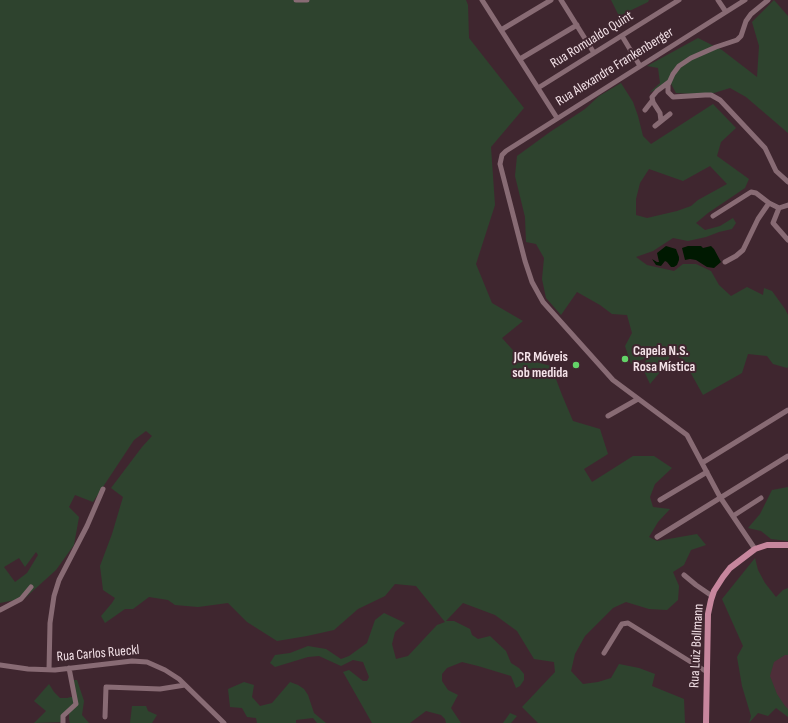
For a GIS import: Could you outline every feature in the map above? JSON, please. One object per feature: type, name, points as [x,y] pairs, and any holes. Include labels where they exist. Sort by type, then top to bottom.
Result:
[{"type":"main road","name":"Rua Luiz Bollmann","points":[[706,723],[708,614],[712,596],[726,572],[756,549],[767,545],[788,545]]},
{"type":"street","points":[[296,0],[306,0]]},
{"type":"street","points":[[482,0],[557,118]]},
{"type":"street","points":[[501,30],[551,0]]},
{"type":"street","points":[[561,0],[594,53]]},
{"type":"street","name":"Rua Romualdo Quint","points":[[538,88],[679,0]]},
{"type":"street","points":[[718,0],[726,12]]},
{"type":"street","name":"Rua Alexandre Frankenberger","points":[[638,399],[609,376],[551,312],[539,295],[531,278],[521,248],[501,168],[501,157],[506,151],[557,118],[745,0]]},
{"type":"street","points":[[768,0],[757,8],[748,18],[741,36],[737,40],[716,46],[685,62],[676,69],[670,82],[668,92],[673,97],[711,95],[720,100],[765,148],[776,171],[788,182]]},
{"type":"street","points":[[520,59],[577,25]]},
{"type":"street","points":[[622,36],[640,66]]},
{"type":"street","points":[[645,110],[652,100],[652,95],[670,82]]},
{"type":"street","points":[[652,100],[660,113],[661,121]]},
{"type":"street","points":[[655,126],[670,114]]},
{"type":"street","points":[[713,216],[751,192],[779,208],[788,206]]},
{"type":"street","points":[[725,262],[743,250],[758,219],[769,203]]},
{"type":"street","points":[[779,208],[773,223],[788,240]]},
{"type":"street","points":[[608,416],[638,399],[685,432],[720,497],[756,549]]},
{"type":"street","points":[[702,463],[788,410]]},
{"type":"street","points":[[657,537],[788,456]]},
{"type":"street","points":[[660,500],[707,472]]},
{"type":"street","points":[[49,670],[50,623],[54,596],[59,580],[87,526],[103,489]]},
{"type":"street","points":[[733,516],[762,498]]},
{"type":"street","points":[[684,575],[712,596]]},
{"type":"street","points":[[0,610],[21,599],[31,587]]},
{"type":"street","points":[[604,653],[622,624],[628,623],[707,672]]},
{"type":"street","name":"Rua Carlos Rueckl","points":[[0,665],[49,670],[142,661],[153,664],[165,670],[185,685],[224,723]]},
{"type":"street","points":[[63,723],[63,716],[76,704],[69,668]]},
{"type":"street","points":[[105,717],[106,687],[160,689],[185,685]]},
{"type":"shaded area","points":[[0,0],[466,0],[468,5],[469,38],[524,108],[491,147],[495,205],[476,264],[492,303],[523,321],[502,338],[520,358],[551,366],[573,421],[600,429],[608,454],[584,469],[592,482],[633,456],[654,456],[672,468],[655,484],[650,497],[653,507],[670,509],[658,522],[649,537],[657,541],[697,534],[706,545],[691,550],[684,565],[673,572],[679,586],[678,600],[667,610],[649,609],[626,602],[613,608],[585,636],[575,654],[571,671],[583,684],[611,678],[619,664],[639,668],[655,674],[652,686],[684,699],[685,723],[538,723],[522,707],[555,672],[554,662],[534,659],[517,631],[495,615],[463,603],[446,621],[454,621],[470,629],[472,635],[478,639],[490,636],[506,651],[511,663],[519,668],[524,674],[524,680],[520,686],[516,688],[511,676],[478,666],[462,662],[447,668],[442,674],[442,681],[448,690],[458,695],[451,708],[461,723],[446,723],[445,719],[441,715],[426,711],[410,723],[372,723],[343,672],[349,670],[363,681],[367,681],[369,677],[363,662],[353,660],[341,666],[319,656],[308,657],[275,667],[270,663],[275,655],[290,653],[308,646],[326,649],[341,659],[349,656],[367,643],[375,620],[384,613],[405,623],[395,632],[392,644],[396,659],[408,656],[437,625],[445,622],[416,586],[395,584],[385,596],[358,609],[334,630],[277,641],[247,622],[228,603],[198,607],[175,605],[168,600],[149,597],[133,609],[125,609],[105,623],[101,616],[115,598],[103,590],[100,566],[112,534],[123,497],[111,488],[152,436],[146,431],[134,440],[93,502],[75,495],[69,507],[79,517],[74,545],[56,570],[25,598],[0,603]],"holes":[[[36,552],[38,555],[27,573],[15,582],[4,567],[19,558],[25,567]]]},
{"type":"shaded area","points":[[611,0],[649,0],[648,2],[619,16]]},
{"type":"shaded area","points":[[774,0],[788,16],[788,133],[746,97],[730,88],[714,93],[676,93],[670,82],[649,93],[660,83],[658,68],[647,66],[698,38],[722,50],[757,77],[759,46],[752,22]]},
{"type":"shaded area","points":[[621,83],[633,102],[643,136],[651,144],[713,104],[736,128],[721,142],[717,156],[749,179],[745,188],[696,223],[705,230],[720,226],[733,218],[736,223],[732,229],[688,241],[673,238],[653,251],[636,257],[647,265],[674,271],[683,264],[696,264],[711,271],[719,285],[731,296],[747,287],[763,295],[764,288],[772,291],[788,315],[787,368],[773,364],[767,356],[748,354],[742,373],[703,395],[683,359],[671,354],[666,365],[650,384],[644,371],[646,358],[631,364],[625,346],[632,333],[627,315],[612,314],[600,305],[577,292],[561,315],[546,298],[542,279],[544,258],[536,244],[526,242],[525,217],[515,176],[517,156],[585,109],[599,96]],"holes":[[[710,166],[727,184],[698,200],[691,206],[677,211],[647,218],[636,215],[636,199],[640,183],[649,169],[683,181]]]},
{"type":"shaded area","points":[[666,246],[676,249],[679,260],[677,265],[674,267],[671,267],[665,261],[661,266],[656,265],[652,259],[659,262],[657,253]]},
{"type":"shaded area","points":[[688,246],[701,246],[703,248],[711,246],[721,262],[714,268],[707,267],[696,260],[685,260],[682,248]]},
{"type":"shaded area","points":[[788,487],[788,541],[771,539],[761,531],[748,528],[760,514],[772,490]]},
{"type":"shaded area","points":[[755,558],[758,570],[765,583],[776,597],[783,590],[788,588],[788,655],[785,655],[774,662],[770,676],[777,694],[788,709],[788,717],[776,708],[768,716],[758,713],[749,723],[751,716],[742,686],[737,657],[743,646],[722,599]]},
{"type":"shaded area","points":[[788,624],[788,713],[746,648]]},
{"type":"shaded area","points":[[71,680],[77,680],[84,701],[82,715],[89,723],[70,723],[69,710],[63,722],[34,723],[46,711],[34,701],[49,684],[60,698],[75,696]]},
{"type":"shaded area","points":[[244,682],[254,685],[252,697],[260,706],[272,703],[290,682],[298,685],[304,689],[308,695],[314,713],[326,723],[317,723],[313,718],[296,720],[296,723],[257,723],[256,718],[247,717],[242,708],[230,707],[228,689]]},
{"type":"shaded area","points":[[132,706],[146,706],[148,711],[157,715],[152,723],[130,723]]},
{"type":"shaded area","points":[[510,713],[517,716],[511,723],[503,723]]},
{"type":"place","name":"Capela N.S. Rosa Mística","points":[[625,359]]},
{"type":"place","name":"JCR Móveis sob medida","points":[[576,365]]}]
